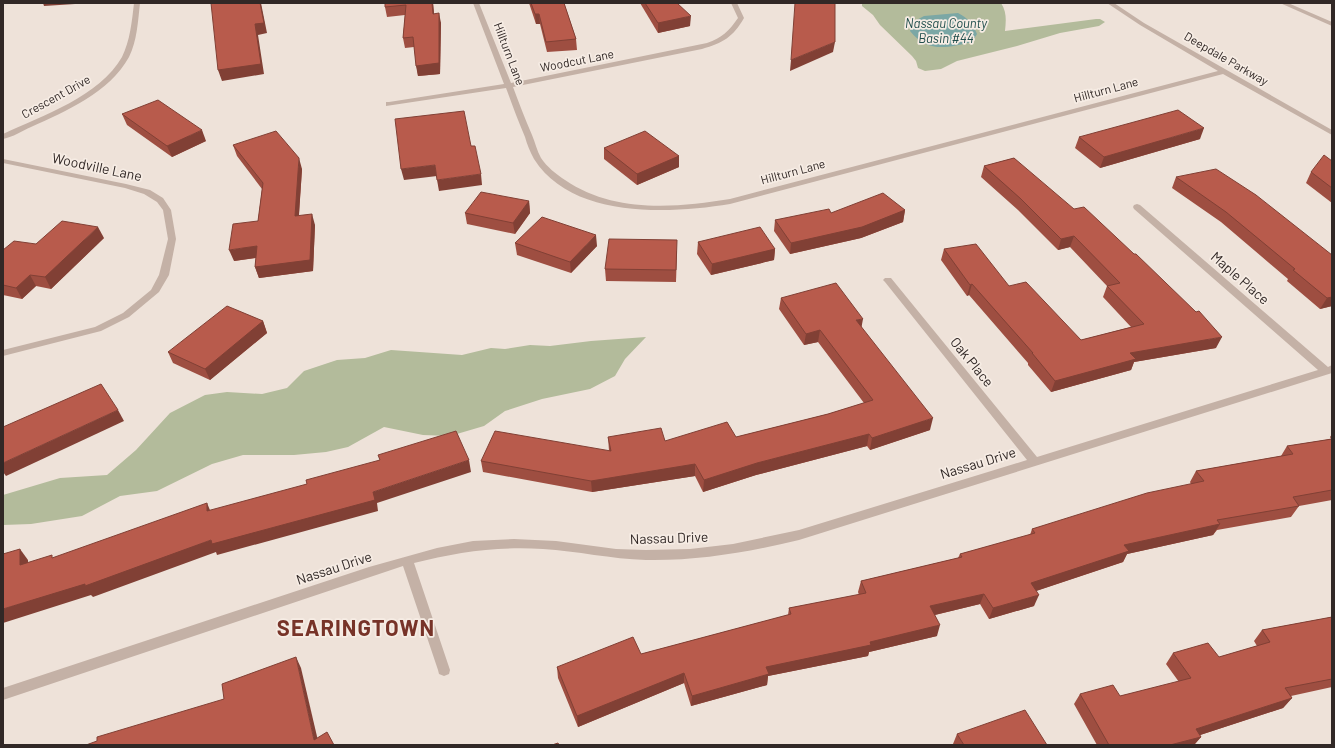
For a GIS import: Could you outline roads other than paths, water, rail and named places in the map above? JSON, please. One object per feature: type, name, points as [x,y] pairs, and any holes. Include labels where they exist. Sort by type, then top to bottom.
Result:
[{"type":"street","name":"Crescent Drive","points":[[3,137],[90,93],[109,78],[125,57],[134,27],[137,3]]},
{"type":"street","name":"Hillturn Lane","points":[[476,3],[537,158],[553,176],[571,188],[589,197],[633,207],[667,209],[730,201],[1225,71]]},
{"type":"street","name":"Woodcut Lane","points":[[389,104],[508,86],[702,47],[722,40],[732,33],[741,18],[734,3]]},
{"type":"street","name":"Deepdale Parkway","points":[[1110,3],[1142,24],[1332,133]]},
{"type":"street","points":[[1283,3],[1332,24]]},
{"type":"street","name":"Woodville Lane","points":[[3,161],[126,186],[147,192],[160,200],[166,210],[172,239],[164,275],[154,292],[126,315],[98,329],[3,353]]},
{"type":"street","name":"Maple Place","points":[[1137,207],[1329,370]]},
{"type":"street","name":"Oak Place","points":[[888,280],[1034,461]]},
{"type":"street","name":"Nassau Drive","points":[[3,694],[407,561],[458,548],[493,544],[533,544],[620,554],[656,556],[692,554],[753,547],[799,535],[1329,370]]},
{"type":"street","points":[[407,561],[444,670]]},
{"type":"water","name":"Nassau County Basin #44","points":[[958,13],[972,24],[977,34],[972,42],[946,47],[931,46],[917,38],[910,31],[913,22],[924,16]]},
{"type":"district","name":"SEARINGTOWN","points":[[356,628]]}]
